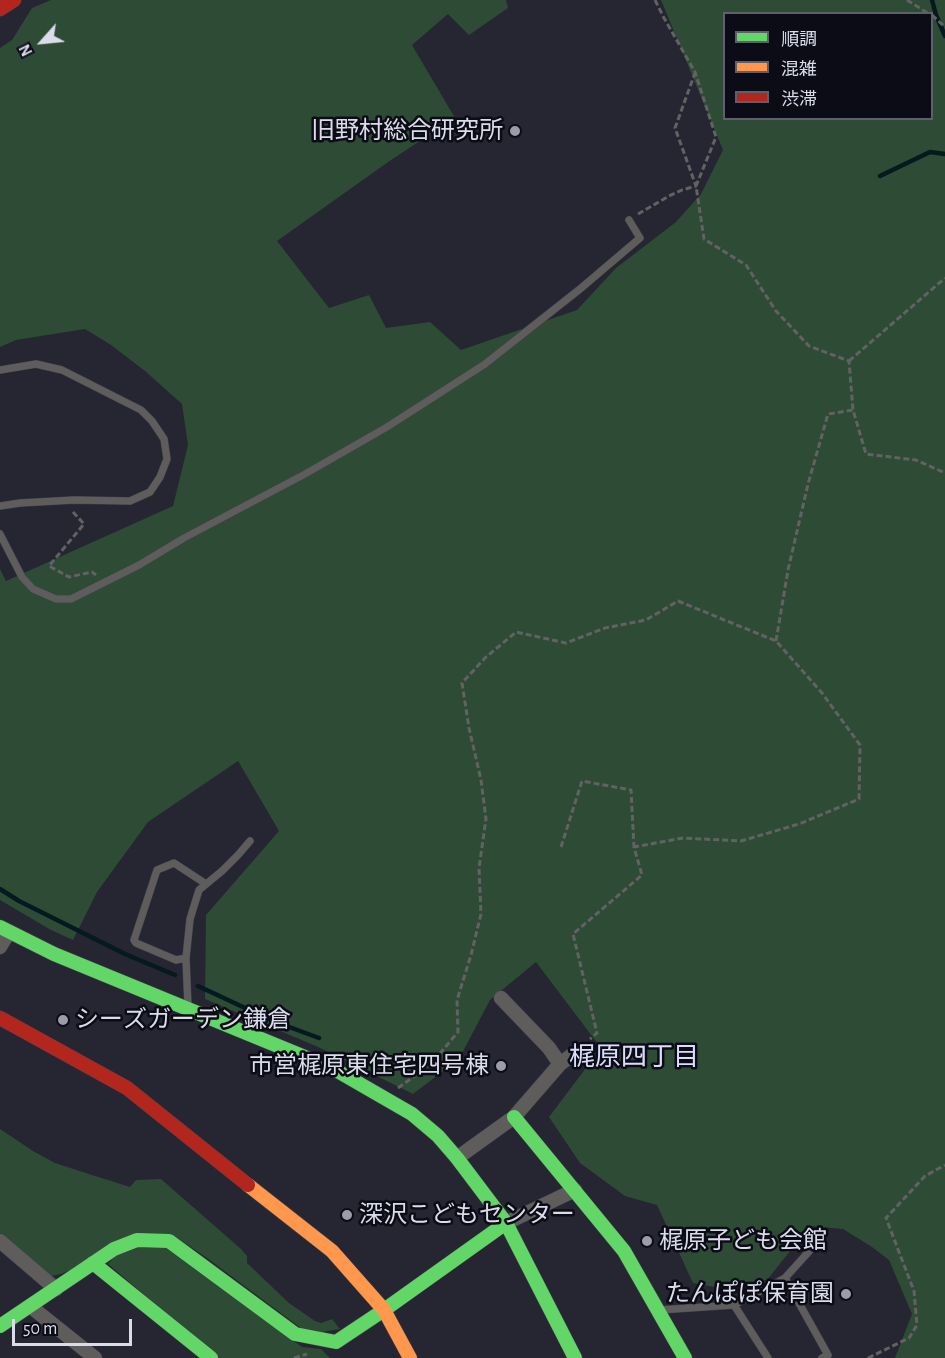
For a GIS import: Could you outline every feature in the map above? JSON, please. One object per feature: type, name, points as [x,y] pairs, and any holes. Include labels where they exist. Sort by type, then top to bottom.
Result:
[{"type":"street","points":[[0,9],[14,0]]},
{"type":"street","points":[[0,947],[5,930],[54,954],[334,1069],[412,1114],[438,1136],[457,1158],[506,1223],[575,1358]]},
{"type":"street","points":[[501,998],[549,1048],[560,1064]]},
{"type":"street","points":[[0,1018],[127,1088],[332,1251],[384,1310],[410,1358]]},
{"type":"street","points":[[457,1158],[514,1117],[560,1064],[580,1049]]},
{"type":"street","points":[[514,1117],[624,1251],[685,1358]]},
{"type":"street","points":[[0,1326],[114,1249],[137,1240],[169,1241],[295,1334],[336,1342],[506,1223],[575,1190]]},
{"type":"street","points":[[0,1241],[56,1289]]},
{"type":"street","points":[[93,1263],[211,1358]]},
{"type":"street","points":[[30,1306],[95,1358]]},
{"type":"lane","points":[[0,534],[22,577],[33,589],[56,599],[71,599],[139,566],[184,538],[305,474],[387,427],[485,364],[640,238],[629,220]]},
{"type":"lane","points":[[0,370],[36,364],[62,370],[141,410],[164,439],[167,459],[150,492],[130,501],[66,501],[0,506]]},
{"type":"lane","points":[[188,1009],[186,958],[190,919],[199,890],[222,871],[250,841]]},
{"type":"lane","points":[[186,958],[176,960],[136,943],[134,940],[157,870],[174,862],[206,884]]},
{"type":"lane","points":[[657,1311],[734,1305],[785,1278],[813,1246]]},
{"type":"lane","points":[[785,1278],[828,1355],[822,1358]]},
{"type":"lane","points":[[734,1305],[768,1358]]},
{"type":"path","points":[[655,0],[696,72],[716,137],[696,186]]},
{"type":"path","points":[[907,0],[927,12]]},
{"type":"path","points":[[933,17],[945,27]]},
{"type":"path","points":[[696,72],[675,128],[696,186],[704,239],[746,265],[776,311],[809,346],[849,361]]},
{"type":"path","points":[[629,220],[669,196],[696,186]]},
{"type":"path","points":[[849,361],[945,278]]},
{"type":"path","points":[[849,361],[853,410],[866,454],[916,460],[945,473]]},
{"type":"path","points":[[776,641],[788,570],[808,484],[828,414],[853,410]]},
{"type":"path","points":[[66,501],[84,524],[49,566],[69,577],[92,572],[104,582]]},
{"type":"path","points":[[384,1097],[437,1057],[458,1032],[457,1000],[481,915],[479,868],[486,819],[481,780],[462,683],[485,658],[516,632],[566,643],[606,628],[646,620],[678,602],[776,641],[822,693],[860,745],[859,799],[799,824],[741,841],[683,838],[634,847]]},
{"type":"path","points":[[561,847],[582,781],[631,790],[634,847],[642,875],[573,934],[597,1032],[580,1049]]},
{"type":"path","points":[[868,1358],[909,1338],[917,1325],[914,1291],[886,1218],[925,1176],[945,1164]]},
{"type":"green space","points":[[51,0],[506,0],[508,8],[469,35],[448,14],[412,45],[455,118],[391,160],[277,241],[329,308],[369,295],[386,328],[430,322],[461,350],[577,310],[616,268],[676,222],[701,194],[723,150],[661,0],[945,0],[945,1358],[895,1358],[912,1314],[889,1260],[843,1229],[810,1226],[767,1280],[714,1287],[693,1283],[657,1205],[625,1196],[580,1163],[549,1117],[601,1048],[536,962],[490,1000],[459,1059],[413,1094],[318,1047],[205,999],[206,915],[279,831],[238,761],[148,822],[97,892],[73,940],[51,930],[0,900],[0,569],[6,581],[173,506],[188,445],[182,404],[145,371],[111,345],[85,329],[16,340],[0,347],[0,48],[12,40],[32,8]]},
{"type":"green space","points":[[0,1129],[55,1163],[130,1187],[136,1180],[161,1179],[241,1249],[247,1256],[247,1263],[289,1303],[315,1321],[321,1323],[332,1319],[340,1329],[322,1332],[302,1329],[176,1237],[157,1233],[61,1274],[51,1276],[0,1233]]},
{"type":"green space","points":[[138,1248],[166,1248],[302,1347],[321,1349],[330,1358],[219,1358],[108,1264],[117,1254]]},
{"type":"waterway","points":[[932,0],[945,36]]},
{"type":"waterway","points":[[880,176],[930,152],[945,154]]},
{"type":"waterway","points":[[0,889],[19,901],[125,954],[175,975]]},
{"type":"waterway","points":[[198,986],[273,1021],[319,1038]]},
{"type":"traffic: fast","points":[[0,927],[54,954],[334,1069],[412,1114],[438,1136],[457,1158],[506,1223],[575,1358]]},
{"type":"traffic: fast","points":[[514,1117],[624,1251],[685,1358]]},
{"type":"traffic: fast","points":[[0,1326],[114,1249],[137,1240],[169,1241],[295,1334],[336,1342],[506,1223]]},
{"type":"traffic: fast","points":[[93,1263],[211,1358]]},
{"type":"traffic: slow","points":[[248,1185],[332,1251],[384,1310],[410,1358]]},
{"type":"traffic: jam","points":[[0,9],[14,0]]},
{"type":"traffic: jam","points":[[0,1018],[127,1088],[248,1185]]},
{"type":"place","name":"旧野村総合研究所","points":[[515,131]]},
{"type":"place","name":"シーズガーデン鎌倉","points":[[63,1020]]},
{"type":"place","name":"市営梶原東住宅四号棟","points":[[501,1066]]},
{"type":"place","name":"深沢こどもセンター","points":[[347,1215]]},
{"type":"place","name":"梶原子ども会館","points":[[647,1241]]},
{"type":"place","name":"たんぽぽ保育園","points":[[846,1294]]},
{"type":"district","name":"梶原四丁目","points":[[634,1057]]}]
